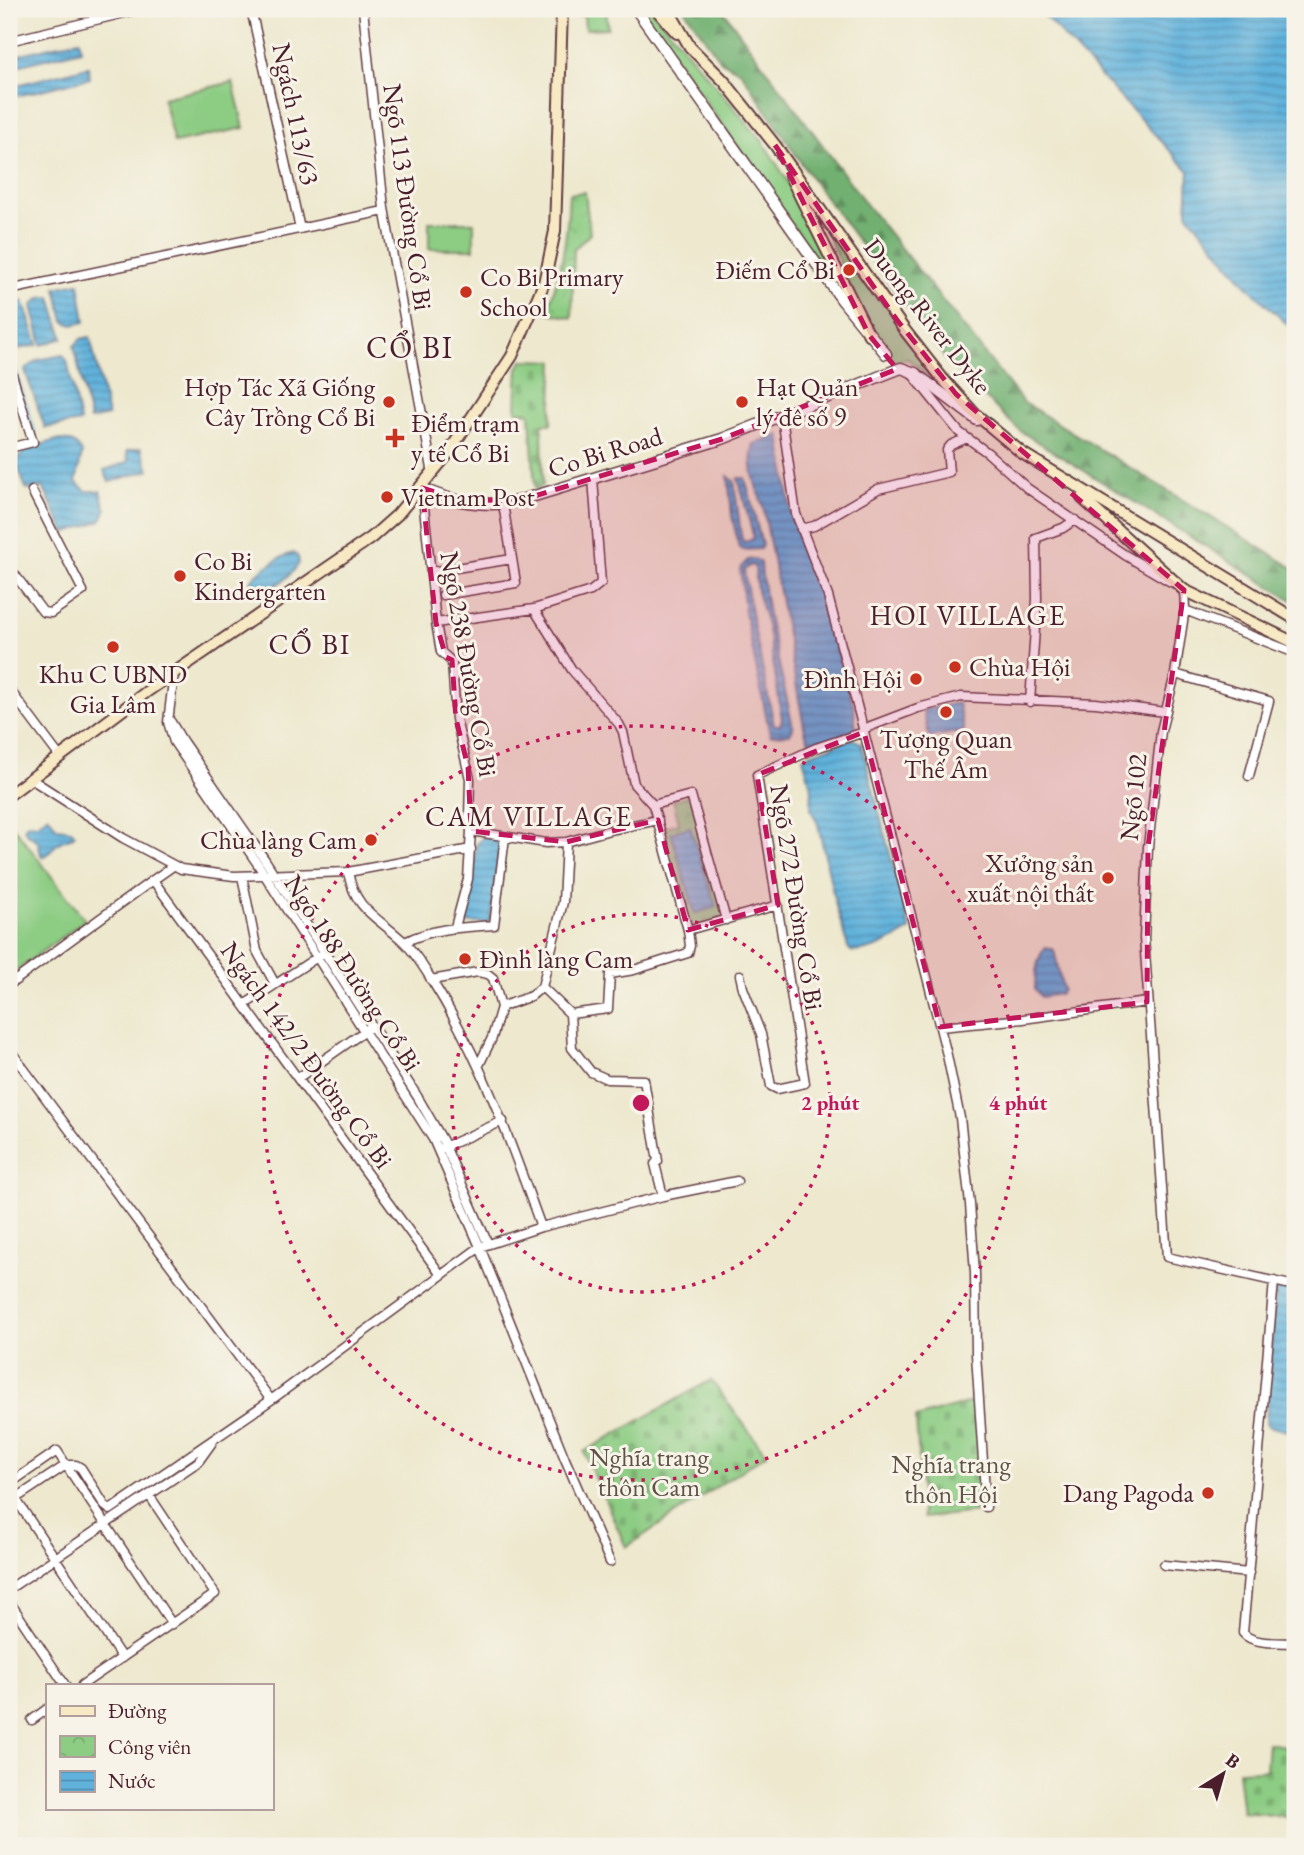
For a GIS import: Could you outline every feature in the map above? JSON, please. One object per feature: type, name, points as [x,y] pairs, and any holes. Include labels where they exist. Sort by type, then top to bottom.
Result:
[{"type":"main road","points":[[9,795],[174,673],[371,538],[422,488],[458,440],[512,355],[536,303],[548,267],[555,230],[562,9]]},
{"type":"main road","points":[[656,9],[690,47]]},
{"type":"main road","name":"Duong River Dyke","points":[[668,9],[690,47],[723,81],[775,145],[903,328],[942,378],[991,429],[1059,477],[1295,619]]},
{"type":"main road","points":[[775,145],[869,335]]},
{"type":"main road","points":[[1059,477],[1184,590],[1295,643]]},
{"type":"street","points":[[91,9],[94,20]]},
{"type":"street","points":[[9,41],[141,9]]},
{"type":"street","name":"Ngách 113/63","points":[[251,9],[300,229]]},
{"type":"street","name":"Ngõ 113 Đường Cổ Bi","points":[[363,9],[384,211],[433,474]]},
{"type":"street","points":[[636,9],[842,300],[897,369]]},
{"type":"street","points":[[9,290],[384,211]]},
{"type":"street","points":[[9,365],[33,442],[9,448]]},
{"type":"street","name":"Co Bi Road","points":[[422,488],[457,499],[503,504],[722,439],[897,369],[910,370]]},
{"type":"street","points":[[910,370],[991,429]]},
{"type":"street","points":[[910,370],[959,432],[988,453],[1027,488],[1125,555],[1184,590]]},
{"type":"street","points":[[782,417],[793,502],[828,596],[940,1027],[961,1118],[970,1204],[978,1396],[986,1507]]},
{"type":"street","points":[[801,529],[814,526],[878,489],[949,472],[948,447],[967,438]]},
{"type":"street","points":[[436,623],[534,608],[591,591],[601,583],[593,479]]},
{"type":"street","name":"Ngõ 238 Đường Cổ Bi","points":[[422,488],[436,623],[441,652],[453,662],[456,719],[470,779],[471,849],[468,879],[455,927]]},
{"type":"street","points":[[9,567],[43,612],[51,613],[83,592],[32,491]]},
{"type":"street","points":[[443,595],[516,583],[503,504]]},
{"type":"street","points":[[1030,702],[1037,599],[1036,538],[1063,528],[1074,520]]},
{"type":"street","points":[[430,572],[512,559]]},
{"type":"street","name":"Ngõ 102","points":[[1184,590],[1185,610],[1175,674],[1165,712],[1145,892],[1144,938],[1148,1006],[1151,1015],[1167,1257],[1274,1281]]},
{"type":"street","points":[[534,608],[584,686],[619,724],[623,732],[634,784],[653,805],[658,820],[690,946],[688,953],[634,970],[610,974],[608,1009],[570,1014]]},
{"type":"street","points":[[1185,610],[1295,653]]},
{"type":"street","name":"Ngõ 188 Đường Cổ Bi","points":[[174,673],[169,729],[175,744],[269,875],[442,1148],[484,1246],[559,1445],[610,1562]]},
{"type":"street","points":[[1175,674],[1269,701],[1249,776]]},
{"type":"street","points":[[9,689],[60,757]]},
{"type":"street","points":[[863,731],[918,708],[961,698],[1096,703],[1165,712]]},
{"type":"street","name":"Ngõ 272 Đường Cổ Bi","points":[[740,975],[761,1034],[770,1083],[775,1089],[805,1083],[757,775],[816,748],[863,731]]},
{"type":"street","points":[[31,779],[123,838],[173,866],[201,873],[242,876],[348,872],[471,849]]},
{"type":"street","points":[[653,805],[691,795],[726,920]]},
{"type":"street","points":[[471,831],[546,843],[566,842],[658,820]]},
{"type":"street","points":[[405,942],[426,933],[455,927],[494,925],[505,837]]},
{"type":"street","points":[[501,1007],[531,996],[542,987],[563,902],[566,842]]},
{"type":"street","points":[[9,985],[173,866]]},
{"type":"street","points":[[348,872],[355,897],[364,910],[405,942],[431,980],[479,1065],[503,1121],[541,1227]]},
{"type":"street","points":[[242,876],[257,951],[275,984]]},
{"type":"street","name":"Ngách 142/2 Đường Cổ Bi","points":[[153,880],[441,1275]]},
{"type":"street","points":[[688,930],[778,905]]},
{"type":"street","points":[[244,1005],[321,954]]},
{"type":"street","points":[[431,980],[478,972],[493,978],[501,1007],[492,1038],[479,1065]]},
{"type":"street","points":[[542,987],[570,1014],[572,1048],[591,1072],[607,1079],[644,1080],[658,1161],[655,1164],[663,1196]]},
{"type":"street","points":[[940,1027],[1148,1006]]},
{"type":"street","points":[[298,1078],[368,1028]]},
{"type":"street","points":[[9,1049],[271,1399]]},
{"type":"street","points":[[442,1148],[503,1121]]},
{"type":"street","points":[[12,1501],[66,1465],[76,1465],[81,1468],[110,1510],[218,1437],[484,1246],[541,1227],[663,1196],[737,1181]]},
{"type":"street","points":[[1295,1286],[1274,1281],[1243,1633],[1256,1641],[1295,1643]]},
{"type":"street","points":[[9,1589],[198,1462],[218,1437]]},
{"type":"street","points":[[122,1658],[55,1558],[12,1501],[9,1486],[57,1451],[172,1624]]},
{"type":"street","points":[[83,1684],[215,1594],[149,1495]]},
{"type":"street","points":[[1164,1565],[1249,1573]]},
{"type":"street","points":[[9,1601],[64,1684]]},
{"type":"street","points":[[32,1720],[46,1710]]},
{"type":"highlighted area","points":[[775,145],[897,320],[956,394],[1184,590],[1148,847],[1147,1002],[940,1027],[864,732],[757,775],[778,905],[688,930],[658,820],[566,842],[471,831],[468,767],[456,719],[452,660],[446,657],[436,623],[422,488],[457,499],[518,501],[722,439],[897,369],[869,335]]},
{"type":"green space","points":[[575,9],[606,9],[608,28],[585,29],[584,16],[576,16]]},
{"type":"green space","points":[[641,9],[651,9],[763,142],[793,190],[846,302]]},
{"type":"green space","points":[[684,9],[722,9],[869,208],[1023,402],[1295,569],[1295,602],[1020,431],[947,361],[812,179],[741,72],[721,61]]},
{"type":"green space","points":[[233,82],[244,128],[174,143],[163,98]]},
{"type":"green space","points":[[585,192],[590,234],[574,249],[572,318],[546,312],[563,254],[569,194]]},
{"type":"green space","points":[[820,218],[967,407],[909,360],[905,359],[896,364],[877,339],[854,296]]},
{"type":"green space","points":[[429,222],[474,222],[474,249],[429,249]]},
{"type":"green space","points":[[523,360],[554,361],[551,424],[542,424],[543,486],[535,489],[530,413],[516,411],[518,368]]},
{"type":"green space","points":[[691,795],[726,920],[688,930],[660,828],[679,823],[673,800]]},
{"type":"green space","points":[[9,821],[85,920],[9,976]]},
{"type":"green space","name":"Nghĩa trang thôn Cam","points":[[711,1380],[766,1454],[626,1547],[584,1452]]},
{"type":"green space","name":"Nghĩa trang thôn Hội","points":[[975,1401],[984,1511],[923,1518],[916,1418]]},
{"type":"green space","points":[[1268,1743],[1295,1748],[1295,1818],[1243,1813],[1238,1771],[1266,1770]]},
{"type":"water","points":[[1038,9],[1295,9],[1295,332],[1249,288],[1187,213],[1189,171]]},
{"type":"water","points":[[79,40],[81,50],[9,68],[9,57]]},
{"type":"water","points":[[88,67],[90,78],[9,98],[9,87]]},
{"type":"water","points":[[79,283],[85,322],[72,325],[64,321],[56,288]]},
{"type":"water","points":[[51,297],[63,338],[42,345],[32,306],[40,298]]},
{"type":"water","points":[[23,301],[38,345],[18,349],[9,328],[9,303]]},
{"type":"water","points":[[90,337],[108,416],[90,420],[74,346],[81,339]]},
{"type":"water","points":[[63,355],[67,361],[80,422],[45,428],[25,370],[38,360]]},
{"type":"water","points":[[780,435],[792,520],[815,576],[854,707],[856,729],[833,740],[811,746],[805,732],[763,506],[751,459],[754,444]]},
{"type":"water","points":[[57,440],[72,442],[82,453],[76,482],[86,491],[100,491],[106,510],[100,521],[65,533],[43,487],[29,490],[26,488],[16,463],[28,450]]},
{"type":"water","points":[[141,448],[149,470],[109,482],[104,470],[128,462],[127,451]]},
{"type":"water","points":[[728,476],[734,481],[743,542],[752,540],[753,535],[738,478],[745,478],[762,545],[760,549],[739,548]]},
{"type":"water","points":[[294,553],[299,563],[287,577],[260,593],[253,589],[250,582],[258,574],[276,560]]},
{"type":"water","points":[[755,559],[760,562],[768,615],[793,727],[790,734],[770,735],[745,613],[740,568],[748,560]],"holes":[[[751,565],[755,567],[757,591],[768,629],[782,719],[780,725],[774,725],[744,570]]]},
{"type":"water","points":[[958,703],[964,731],[929,737],[923,710]]},
{"type":"water","points":[[852,739],[861,743],[910,930],[881,945],[857,952],[848,947],[836,906],[818,824],[811,809],[812,789],[803,758]]},
{"type":"water","points":[[48,815],[57,828],[71,830],[75,834],[57,844],[43,857],[38,841],[26,833],[24,828],[28,823],[38,824]]},
{"type":"water","points":[[690,827],[716,907],[695,913],[671,833]]},
{"type":"water","points":[[483,837],[496,839],[500,843],[491,917],[488,923],[466,923],[463,922],[463,917],[473,877],[476,845]]},
{"type":"water","points":[[1046,947],[1054,950],[1063,990],[1060,994],[1041,997],[1035,990],[1036,973],[1038,961]]},
{"type":"water","points":[[1276,1284],[1295,1289],[1295,1433],[1268,1426],[1266,1422]]},
{"type":"waterway","points":[[9,348],[35,432]]},
{"type":"place","name":"Điếm Cổ Bi","points":[[849,270]]},
{"type":"place","name":"Co Bi Primary School","points":[[466,292]]},
{"type":"place","name":"Hợp Tác Xã Giống Cây Trồng Cổ Bi","points":[[389,402]]},
{"type":"place","name":"Hạt Quản lý đê số 9","points":[[742,402]]},
{"type":"place","name":"Điểm trạm y tế Cổ Bi","points":[[395,438]]},
{"type":"place","name":"Vietnam Post","points":[[387,497]]},
{"type":"place","name":"Co Bi Kindergarten","points":[[180,576]]},
{"type":"place","name":"Khu C UBND Gia Lâm","points":[[113,647]]},
{"type":"place","name":"Chùa Hội","points":[[955,667]]},
{"type":"place","name":"Đình Hội","points":[[916,679]]},
{"type":"place","name":"Tượng Quan Thế Âm","points":[[946,712]]},
{"type":"place","name":"Chùa làng Cam","points":[[371,840]]},
{"type":"place","name":"Xưởng sản xuất nội thất","points":[[1108,878]]},
{"type":"place","name":"Đình làng Cam","points":[[465,959]]},
{"type":"place","name":"Dang Pagoda","points":[[1208,1493]]},
{"type":"district","name":"CỔ BI","points":[[410,348]]},
{"type":"district","name":"HOI VILLAGE","points":[[968,615]]},
{"type":"district","name":"CỔ BI","points":[[310,644]]},
{"type":"district","name":"CAM VILLAGE","points":[[529,816]]}]
